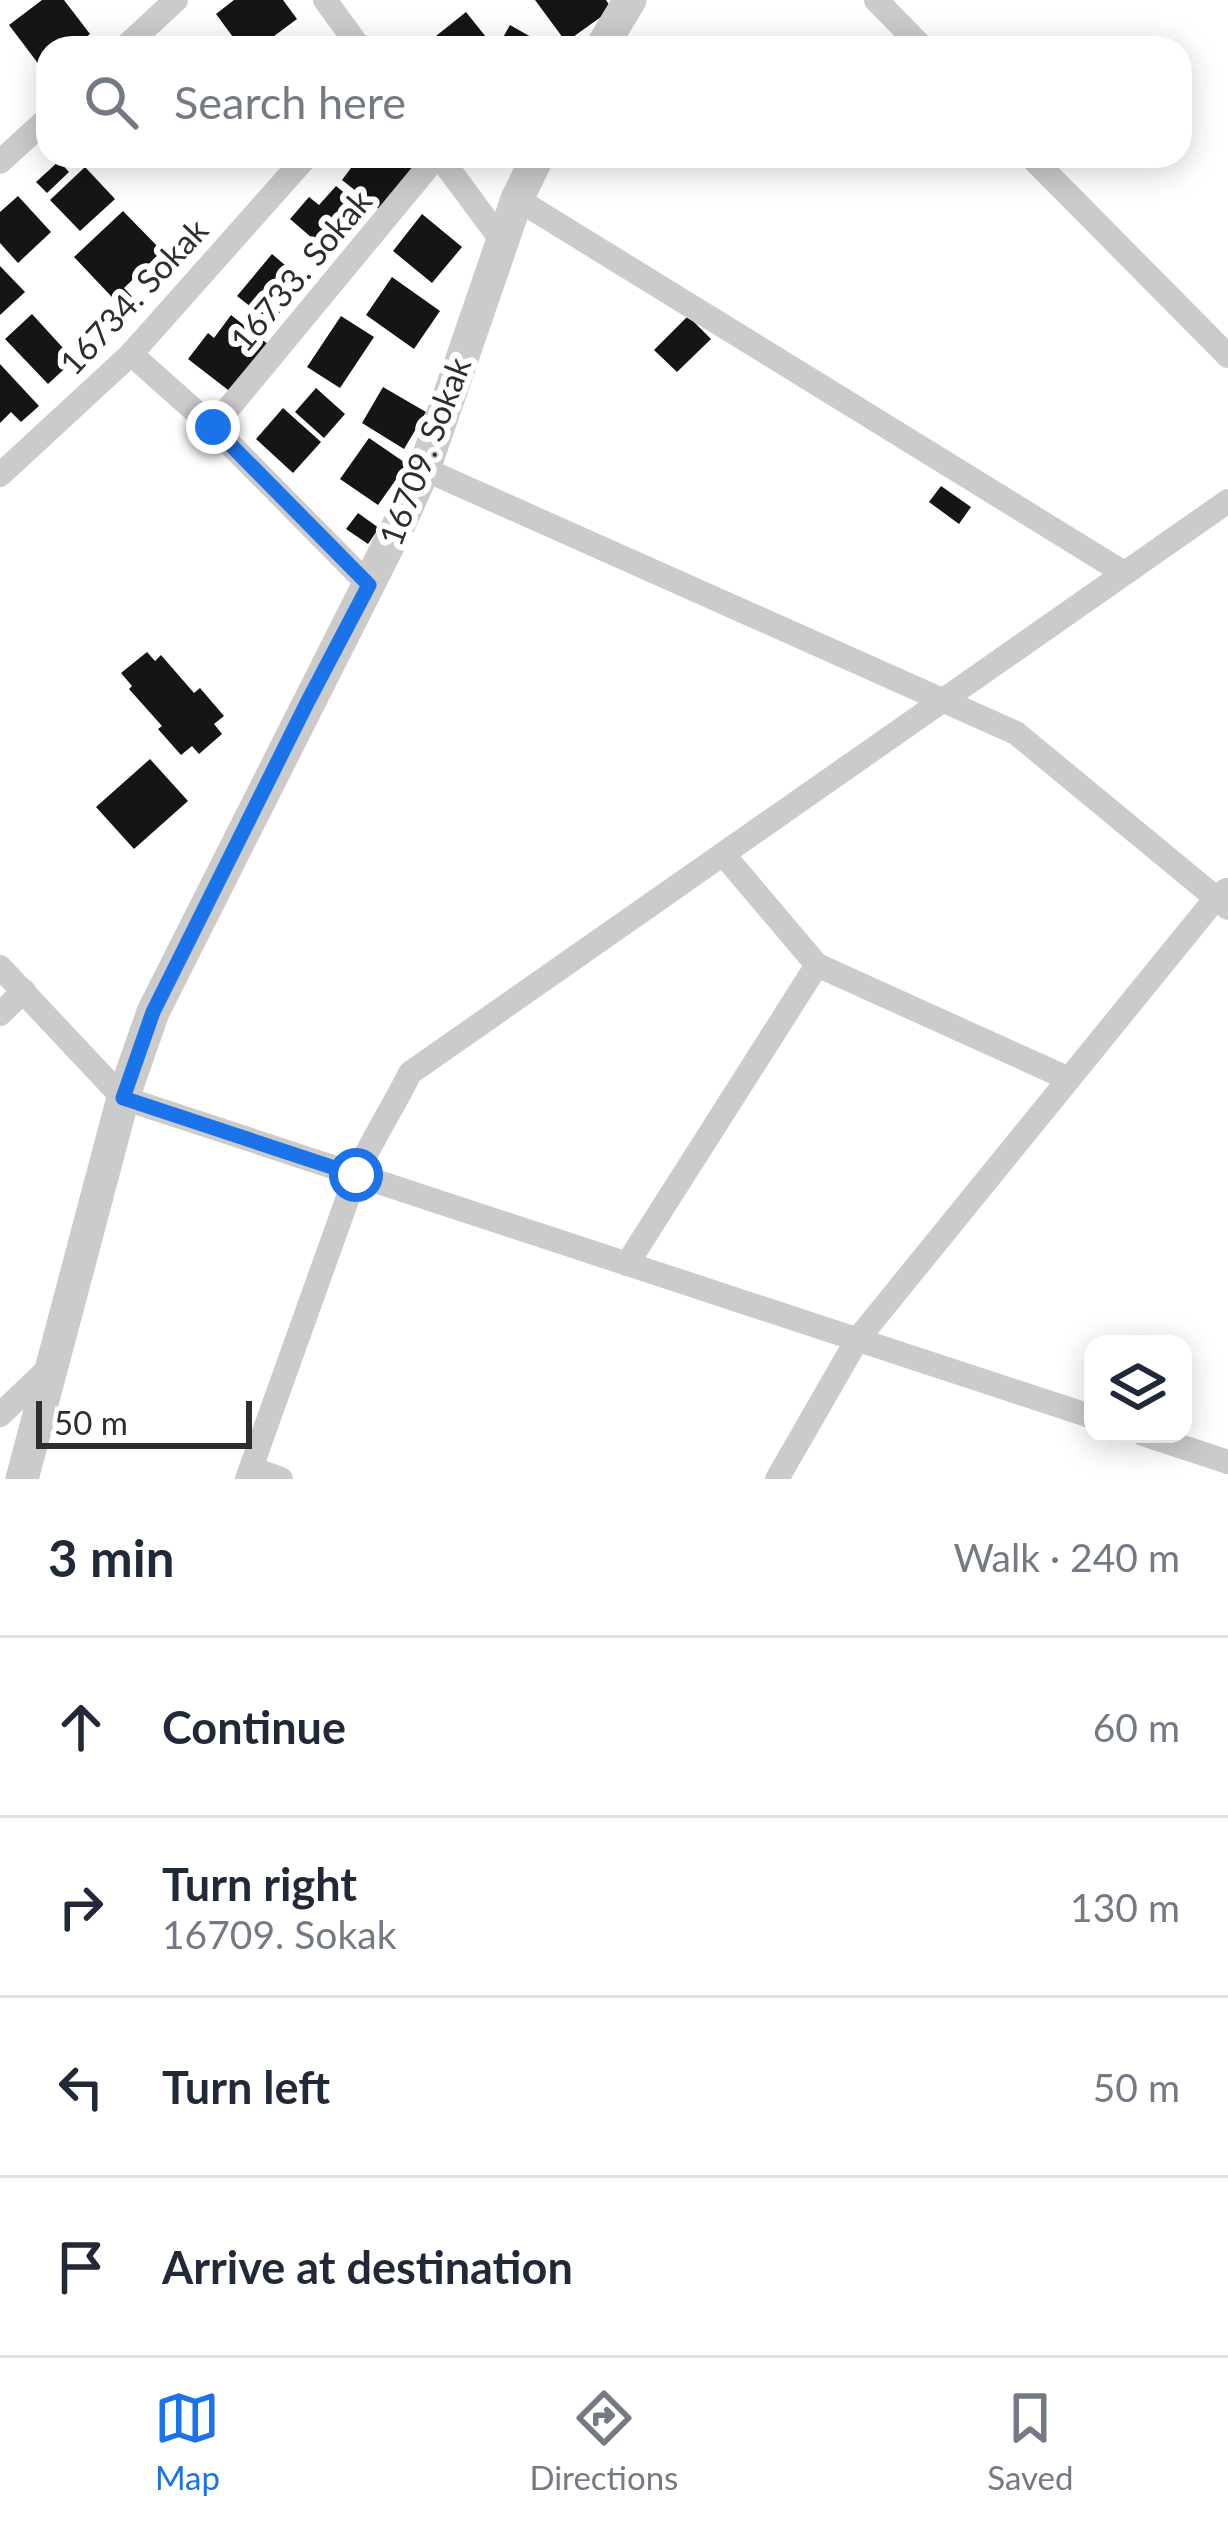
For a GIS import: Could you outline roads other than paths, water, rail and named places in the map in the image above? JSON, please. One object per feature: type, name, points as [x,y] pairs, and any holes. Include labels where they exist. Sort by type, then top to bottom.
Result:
[{"type":"street","points":[[137,36],[176,0]]},
{"type":"street","points":[[325,0],[351,36]]},
{"type":"street","points":[[608,36],[630,0]]},
{"type":"street","points":[[876,0],[911,36]]},
{"type":"street","points":[[0,163],[36,129]]},
{"type":"street","name":"16734. Sokak","points":[[0,475],[131,354],[296,168]]},
{"type":"street","name":"16733. Sokak","points":[[213,427],[428,168]]},
{"type":"street","points":[[447,168],[502,241]]},
{"type":"street","name":"16709. Sokak","points":[[22,1479],[123,1098],[153,1012],[424,469],[517,199],[532,168]]},
{"type":"street","points":[[1042,168],[1228,356]]},
{"type":"street","points":[[517,199],[1124,574]]},
{"type":"street","points":[[131,354],[213,427],[369,585]]},
{"type":"street","points":[[424,469],[1016,733],[1224,898],[1069,1079],[857,1340],[776,1479]]},
{"type":"street","points":[[281,1479],[249,1473],[356,1175],[410,1073],[1228,500]]},
{"type":"street","points":[[724,854],[817,965],[1069,1079]]},
{"type":"street","points":[[626,1264],[817,965]]},
{"type":"street","points":[[0,967],[123,1098],[1084,1415]]},
{"type":"street","points":[[0,1014],[24,991]]},
{"type":"street","points":[[0,1415],[49,1368]]},
{"type":"street","points":[[1170,1443],[1228,1462]]}]
